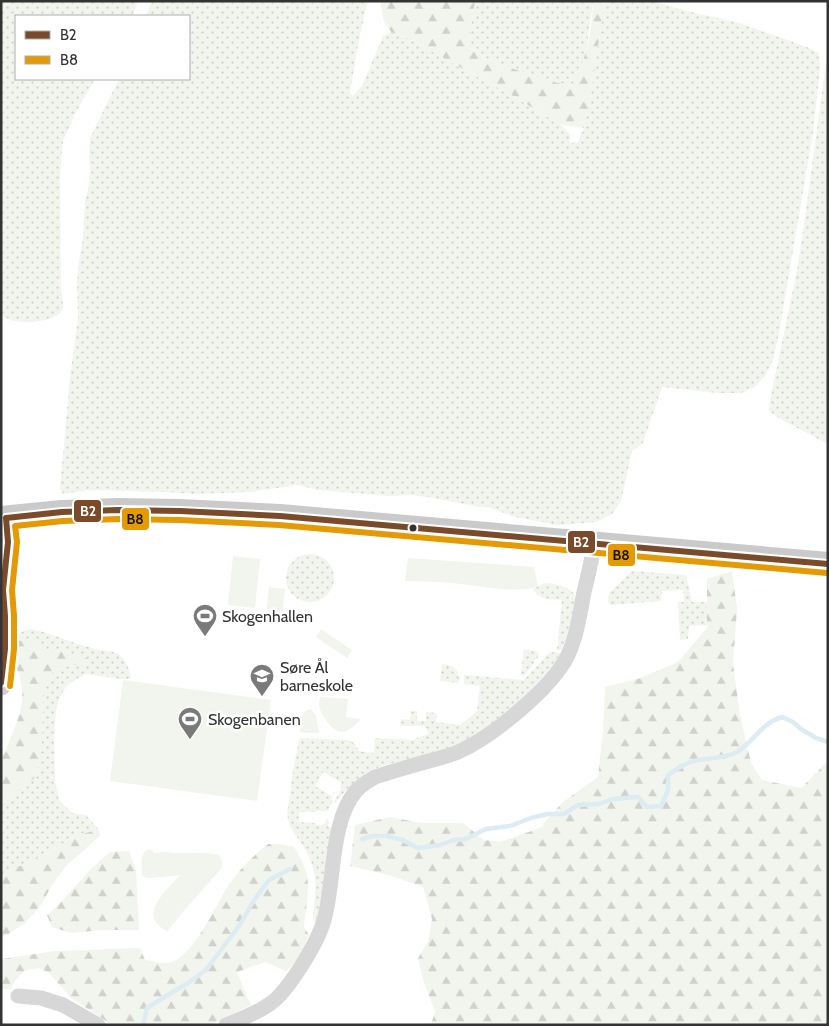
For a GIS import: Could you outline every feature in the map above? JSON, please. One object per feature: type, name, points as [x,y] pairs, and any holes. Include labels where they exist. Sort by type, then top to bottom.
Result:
[{"type":"main road","points":[[1,686],[5,649],[5,616],[2,589],[8,542],[3,518],[62,512],[118,510],[280,516],[828,564]]},
{"type":"street","points":[[226,1025],[255,1013],[272,1003],[284,990],[307,957],[324,922],[343,812],[356,791],[374,777],[457,753],[470,746],[525,705],[558,671],[568,656],[575,637],[594,544]]},
{"type":"street","points":[[18,996],[41,998],[62,1005],[98,1025]]},
{"type":"green space","points":[[1,1],[138,1],[132,15],[15,15],[15,80],[94,80],[75,114],[63,141],[60,175],[61,291],[63,307],[61,312],[42,321],[19,322],[3,316],[1,312]]},
{"type":"green space","points":[[152,1],[368,1],[350,93],[353,96],[362,86],[383,36],[391,32],[408,38],[510,94],[561,125],[570,134],[570,143],[578,142],[584,128],[605,1],[653,1],[739,23],[819,53],[820,68],[813,133],[779,333],[773,361],[765,376],[754,388],[741,393],[717,393],[662,387],[643,443],[632,451],[621,501],[612,514],[596,522],[557,525],[515,517],[488,507],[434,498],[318,490],[298,485],[249,492],[223,493],[195,494],[87,490],[63,494],[60,488],[70,377],[78,319],[77,282],[83,239],[85,200],[89,186],[90,138],[119,80],[190,80],[190,15],[146,15]]},
{"type":"green space","points":[[380,1],[475,1],[468,47],[489,60],[531,75],[572,85],[588,44],[593,1],[605,1],[584,128],[561,125],[510,94],[408,38],[391,32],[384,22]]},
{"type":"green space","points":[[475,1],[593,1],[586,52],[573,85],[558,83],[531,75],[489,60],[468,47]]},
{"type":"green space","points":[[828,59],[828,444],[782,420],[769,411],[797,270]]},
{"type":"green space","points":[[305,554],[315,554],[327,561],[334,573],[334,583],[327,595],[315,602],[305,602],[297,598],[290,591],[286,583],[286,573],[290,565],[297,558]]},
{"type":"green space","points":[[233,556],[260,559],[255,608],[228,605]]},
{"type":"green space","points":[[408,558],[534,567],[538,586],[511,589],[447,582],[405,581]]},
{"type":"green space","points":[[632,571],[686,575],[692,602],[707,602],[707,625],[689,626],[688,639],[680,640],[678,602],[684,602],[683,590],[662,591],[661,601],[611,605],[608,603],[609,593]]},
{"type":"green space","points":[[732,571],[737,608],[733,664],[740,715],[751,763],[762,780],[801,788],[828,761],[828,1025],[431,1025],[435,1011],[424,983],[418,958],[428,942],[432,919],[423,887],[389,875],[350,866],[355,825],[390,817],[421,823],[463,823],[484,840],[500,842],[540,828],[563,802],[598,777],[605,687],[638,679],[678,662],[707,628],[707,579]]},
{"type":"green space","points":[[547,583],[567,588],[575,596],[571,624],[561,650],[557,650],[562,600],[541,597],[533,589]]},
{"type":"green space","points":[[269,587],[285,589],[282,616],[266,615]]},
{"type":"green space","points":[[30,629],[87,647],[118,654],[126,663],[131,677],[129,679],[120,679],[86,674],[67,685],[60,697],[56,710],[54,737],[55,780],[59,800],[72,813],[86,815],[99,830],[76,835],[51,851],[1,875],[1,805],[37,776],[42,741],[43,701],[48,681],[52,673],[59,668],[82,665],[87,659],[64,651],[49,652],[26,640],[16,642],[19,634]]},
{"type":"green space","points":[[321,629],[352,650],[347,658],[316,637]]},
{"type":"green space","points":[[26,640],[40,643],[49,652],[64,651],[88,659],[83,665],[62,667],[52,673],[43,701],[42,741],[37,776],[1,805],[1,757],[16,726],[22,701],[22,687],[14,658],[14,647],[17,642]]},
{"type":"green space","points":[[524,649],[537,651],[539,654],[525,675],[521,676]]},
{"type":"green space","points":[[549,653],[561,653],[528,693],[500,718],[470,738],[456,745],[423,756],[372,770],[358,779],[336,803],[334,802],[342,783],[323,772],[315,786],[332,796],[335,793],[331,799],[333,800],[328,811],[299,812],[299,822],[322,825],[325,824],[326,819],[329,819],[328,826],[333,830],[317,921],[315,922],[313,920],[315,880],[312,864],[290,827],[288,815],[293,770],[299,740],[301,738],[348,740],[356,744],[355,747],[358,748],[358,751],[374,753],[375,738],[412,740],[428,734],[425,726],[400,726],[401,719],[410,720],[411,711],[417,711],[417,721],[426,721],[426,712],[437,713],[436,722],[461,725],[477,711],[480,686],[464,684],[464,675],[523,681]]},
{"type":"green space","points":[[442,664],[455,668],[460,680],[458,683],[440,681]]},
{"type":"green space","name":"Skogenbanen","points":[[123,680],[271,700],[257,801],[110,781]]},
{"type":"green space","points":[[320,697],[348,699],[346,717],[361,719],[347,731],[337,731],[321,712],[319,705]]},
{"type":"green space","points":[[311,709],[316,716],[319,733],[302,733],[300,731],[303,714]]},
{"type":"green space","points":[[99,830],[100,836],[67,865],[52,885],[41,905],[24,924],[1,937],[1,875],[51,851],[76,835]]},
{"type":"green space","points":[[268,844],[294,847],[301,858],[308,886],[304,927],[309,935],[297,959],[286,971],[265,962],[237,972],[251,1005],[210,1025],[112,1025],[71,998],[49,973],[39,968],[26,970],[14,982],[11,989],[1,989],[1,959],[55,951],[140,948],[145,960],[168,963],[177,959],[195,942],[232,880]]},
{"type":"green space","points":[[148,849],[154,853],[219,855],[222,862],[221,869],[167,931],[158,925],[154,918],[154,910],[162,895],[180,875],[146,878],[142,875],[142,857]]},
{"type":"green space","points":[[129,851],[136,870],[139,930],[102,930],[71,933],[52,927],[47,915],[92,868],[110,852]]},
{"type":"waterway","points":[[362,839],[373,836],[386,836],[403,840],[417,848],[466,839],[486,829],[510,826],[547,814],[564,814],[578,805],[599,804],[613,799],[638,797],[647,807],[661,806],[668,790],[668,775],[688,763],[731,755],[737,752],[768,724],[782,717],[793,722],[816,738],[828,742]]},
{"type":"waterway","points":[[143,1025],[147,1008],[206,970],[241,923],[254,900],[269,880],[290,869]]},
{"type":"transit line","name":"B2","points":[[1,683],[5,649],[3,590],[8,542],[6,518],[62,512],[118,510],[280,516],[828,564]]},
{"type":"transit line","name":"B8","points":[[10,686],[14,649],[12,590],[17,542],[15,526],[63,521],[118,519],[279,525],[827,573]]},
{"type":"place","name":"Skogenhallen","points":[[205,637]]},
{"type":"place","name":"Søre Ål barneskole","points":[[262,697]]},
{"type":"place","name":"Skogenbanen","points":[[190,740]]}]
